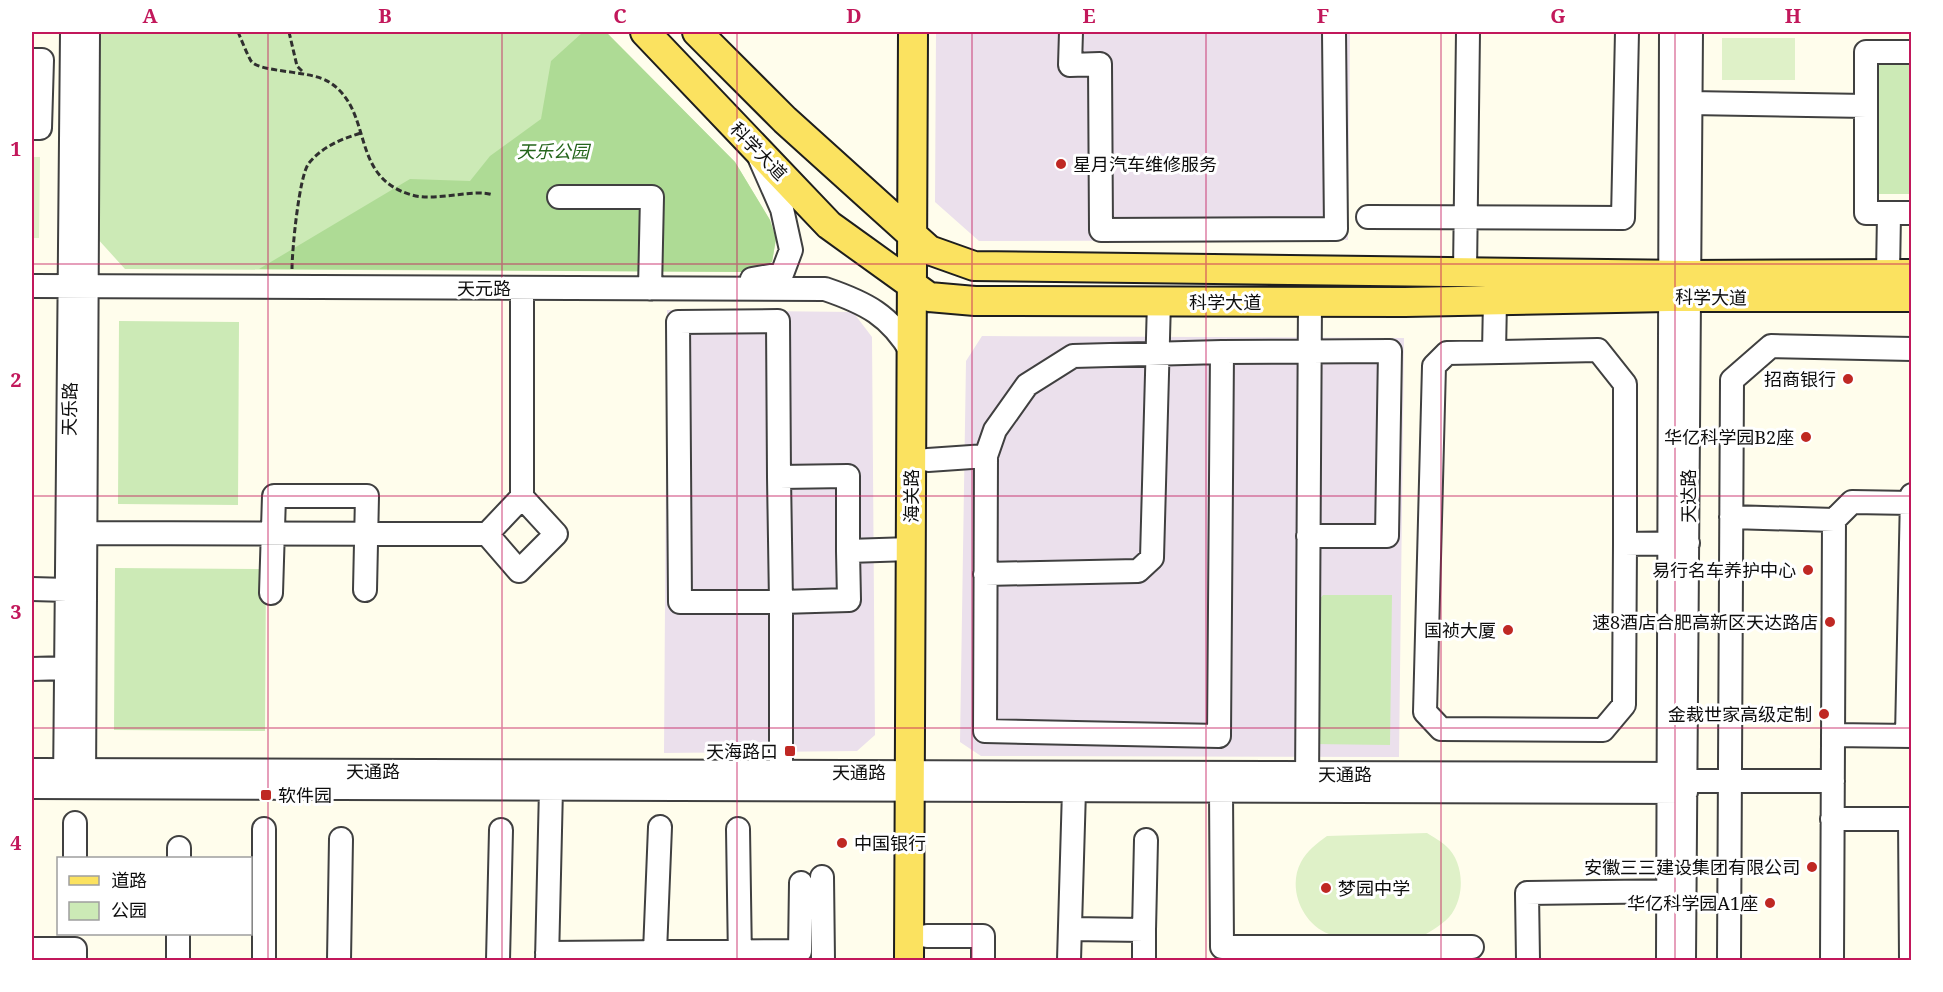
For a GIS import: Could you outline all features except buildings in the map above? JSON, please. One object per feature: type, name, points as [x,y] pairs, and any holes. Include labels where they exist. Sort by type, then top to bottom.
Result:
[{"type":"main road","name":"科学大道","points":[[645,32],[830,225],[920,291],[975,301],[1495,300],[1679,286],[1900,274]]},
{"type":"main road","name":"科学大道","points":[[697,32],[785,120],[921,242],[974,266],[1465,272],[1679,286],[1911,297]]},
{"type":"main road","name":"海关路","points":[[913,32],[921,242]]},
{"type":"main road","name":"海关路","points":[[909,960],[919,781],[928,460],[920,291],[929,32]]},
{"type":"main road","name":"海关路","points":[[920,291],[912,353],[911,549],[927,948]]},
{"type":"street","name":"天乐路","points":[[72,32],[80,109]]},
{"type":"street","name":"天乐路","points":[[75,778],[66,669],[67,590],[79,281],[80,109],[88,32]]},
{"type":"street","points":[[1071,32],[1070,65],[1100,64],[1101,230],[1336,229],[1335,32]]},
{"type":"street","points":[[1465,272],[1468,32]]},
{"type":"street","points":[[1368,217],[1623,218],[1627,32]]},
{"type":"street","name":"天达路","points":[[1668,960],[1676,891],[1678,783],[1679,286],[1671,32]]},
{"type":"street","name":"天达路","points":[[1679,286],[1690,103],[1691,32]]},
{"type":"street","points":[[1911,52],[1866,52],[1866,213],[1911,213]]},
{"type":"street","points":[[32,60],[42,60],[36,118],[80,109]]},
{"type":"street","points":[[1690,103],[1866,106]]},
{"type":"street","name":"天元路","points":[[32,275],[79,281],[522,288],[756,279],[782,274],[791,250],[782,209],[753,144]]},
{"type":"street","points":[[559,197],[652,197],[650,284]]},
{"type":"street","points":[[1889,214],[1900,274]]},
{"type":"street","name":"天元路","points":[[32,286],[79,281],[291,276],[825,289],[859,301],[887,319],[899,332],[912,353]]},
{"type":"street","name":"天乐路","points":[[75,778],[86,533],[79,281]]},
{"type":"street","points":[[487,534],[519,571],[556,534],[522,497],[522,288]]},
{"type":"street","points":[[1494,352],[1495,300]]},
{"type":"street","points":[[986,574],[1138,572],[1152,558],[1159,301]]},
{"type":"street","points":[[1306,782],[1310,302]]},
{"type":"street","points":[[780,477],[848,476],[849,600],[780,602],[680,602],[678,322],[778,321],[780,477],[780,602],[781,772]]},
{"type":"street","points":[[1729,960],[1732,380],[1771,346],[1911,349]]},
{"type":"street","points":[[1598,350],[1625,384],[1625,544],[1624,705],[1603,730],[1441,729],[1425,712],[1434,366],[1447,352],[1598,350]]},
{"type":"street","points":[[1222,352],[1219,735],[985,731],[986,456],[995,430],[1026,385],[1073,356],[1222,352],[1390,351],[1387,536],[1308,536]]},
{"type":"street","points":[[928,460],[986,456]]},
{"type":"street","points":[[1833,735],[1909,736],[1911,495]]},
{"type":"street","points":[[271,593],[274,496],[367,496],[366,590]]},
{"type":"street","points":[[86,533],[487,534],[522,497]]},
{"type":"street","points":[[1832,960],[1834,520],[1852,502],[1911,503]]},
{"type":"street","points":[[1731,518],[1834,520]]},
{"type":"street","points":[[1625,544],[1678,543]]},
{"type":"street","points":[[848,550],[911,549]]},
{"type":"street","points":[[32,589],[67,590]]},
{"type":"street","points":[[32,669],[66,669]]},
{"type":"street","name":"天通路","points":[[32,770],[75,778],[551,788],[919,781],[1678,783],[1833,781]]},
{"type":"street","name":"天通路","points":[[32,787],[75,778],[781,772],[1074,790],[1221,790],[1306,782]]},
{"type":"street","points":[[551,788],[547,957],[740,956],[800,951],[812,880],[823,960]]},
{"type":"street","points":[[1069,960],[1074,790]]},
{"type":"street","points":[[1221,790],[1222,947],[1472,947]]},
{"type":"street","points":[[1832,819],[1911,819],[1911,960]]},
{"type":"street","points":[[75,823],[75,857]]},
{"type":"street","points":[[643,955],[660,827]]},
{"type":"street","points":[[264,829],[264,960]]},
{"type":"street","points":[[738,829],[740,956]]},
{"type":"street","points":[[498,960],[501,830]]},
{"type":"street","points":[[339,960],[341,839]]},
{"type":"street","points":[[1144,960],[1146,840]]},
{"type":"street","points":[[1528,960],[1527,894],[1676,891]]},
{"type":"street","name":"天达路","points":[[1676,891],[1684,960]]},
{"type":"street","points":[[1070,929],[1144,930]]},
{"type":"street","points":[[178,935],[178,960]]},
{"type":"street","points":[[927,948],[983,936],[983,960]]},
{"type":"street","points":[[32,949],[75,948]]},
{"type":"path","points":[[238,32],[252,63],[262,69],[305,74],[329,81],[351,103],[363,147],[381,178],[412,195],[463,196],[485,192],[494,195]]},
{"type":"path","points":[[289,32],[297,66],[305,74]]},
{"type":"path","points":[[291,276],[293,231],[307,165],[338,140],[361,133]]},
{"type":"shaded area","points":[[936,32],[1350,32],[1348,240],[979,241],[935,202]]},
{"type":"shaded area","points":[[667,310],[853,312],[872,337],[875,735],[857,751],[664,753]]},
{"type":"shaded area","points":[[982,336],[1404,338],[1399,757],[981,756],[960,742],[966,361]]},
{"type":"green space","name":"天乐公园","points":[[96,32],[606,32],[735,162],[770,220],[776,239],[772,262],[750,272],[125,269],[96,237]]},
{"type":"green space","points":[[583,32],[606,32],[735,162],[770,220],[776,239],[772,262],[750,272],[259,269],[410,179],[470,181],[490,156],[541,119],[551,61]]},
{"type":"green space","points":[[1722,38],[1795,38],[1795,80],[1722,80]]},
{"type":"green space","points":[[1878,64],[1911,65],[1911,194],[1877,194]]},
{"type":"green space","points":[[32,157],[40,157],[39,238],[32,238]]},
{"type":"green space","points":[[119,321],[239,322],[238,505],[118,504]]},
{"type":"green space","points":[[115,568],[266,569],[265,731],[114,730]]},
{"type":"green space","points":[[1323,595],[1392,595],[1390,745],[1314,744],[1316,604]]},
{"type":"green space","points":[[1427,833],[1442,842],[1452,852],[1459,868],[1461,885],[1458,902],[1452,914],[1434,929],[1426,934],[1337,935],[1319,929],[1305,914],[1297,894],[1297,872],[1306,854],[1327,836]]},
{"type":"place","name":"星月汽车维修服务","points":[[1061,164]]},
{"type":"place","name":"招商银行","points":[[1848,379]]},
{"type":"place","name":"华亿科学园B2座","points":[[1806,437]]},
{"type":"place","name":"易行名车养护中心","points":[[1808,570]]},
{"type":"place","name":"速8酒店合肥高新区天达路店","points":[[1830,622]]},
{"type":"place","name":"国祯大厦","points":[[1508,630]]},
{"type":"place","name":"金裁世家高级定制","points":[[1824,714]]},
{"type":"place","name":"天海路口","points":[[790,751]]},
{"type":"place","name":"软件园","points":[[266,795]]},
{"type":"place","name":"中国银行","points":[[842,843]]},
{"type":"place","name":"安徽三三建设集团有限公司","points":[[1812,867]]},
{"type":"place","name":"梦园中学","points":[[1326,888]]},
{"type":"place","name":"华亿科学园A1座","points":[[1770,903]]}]
